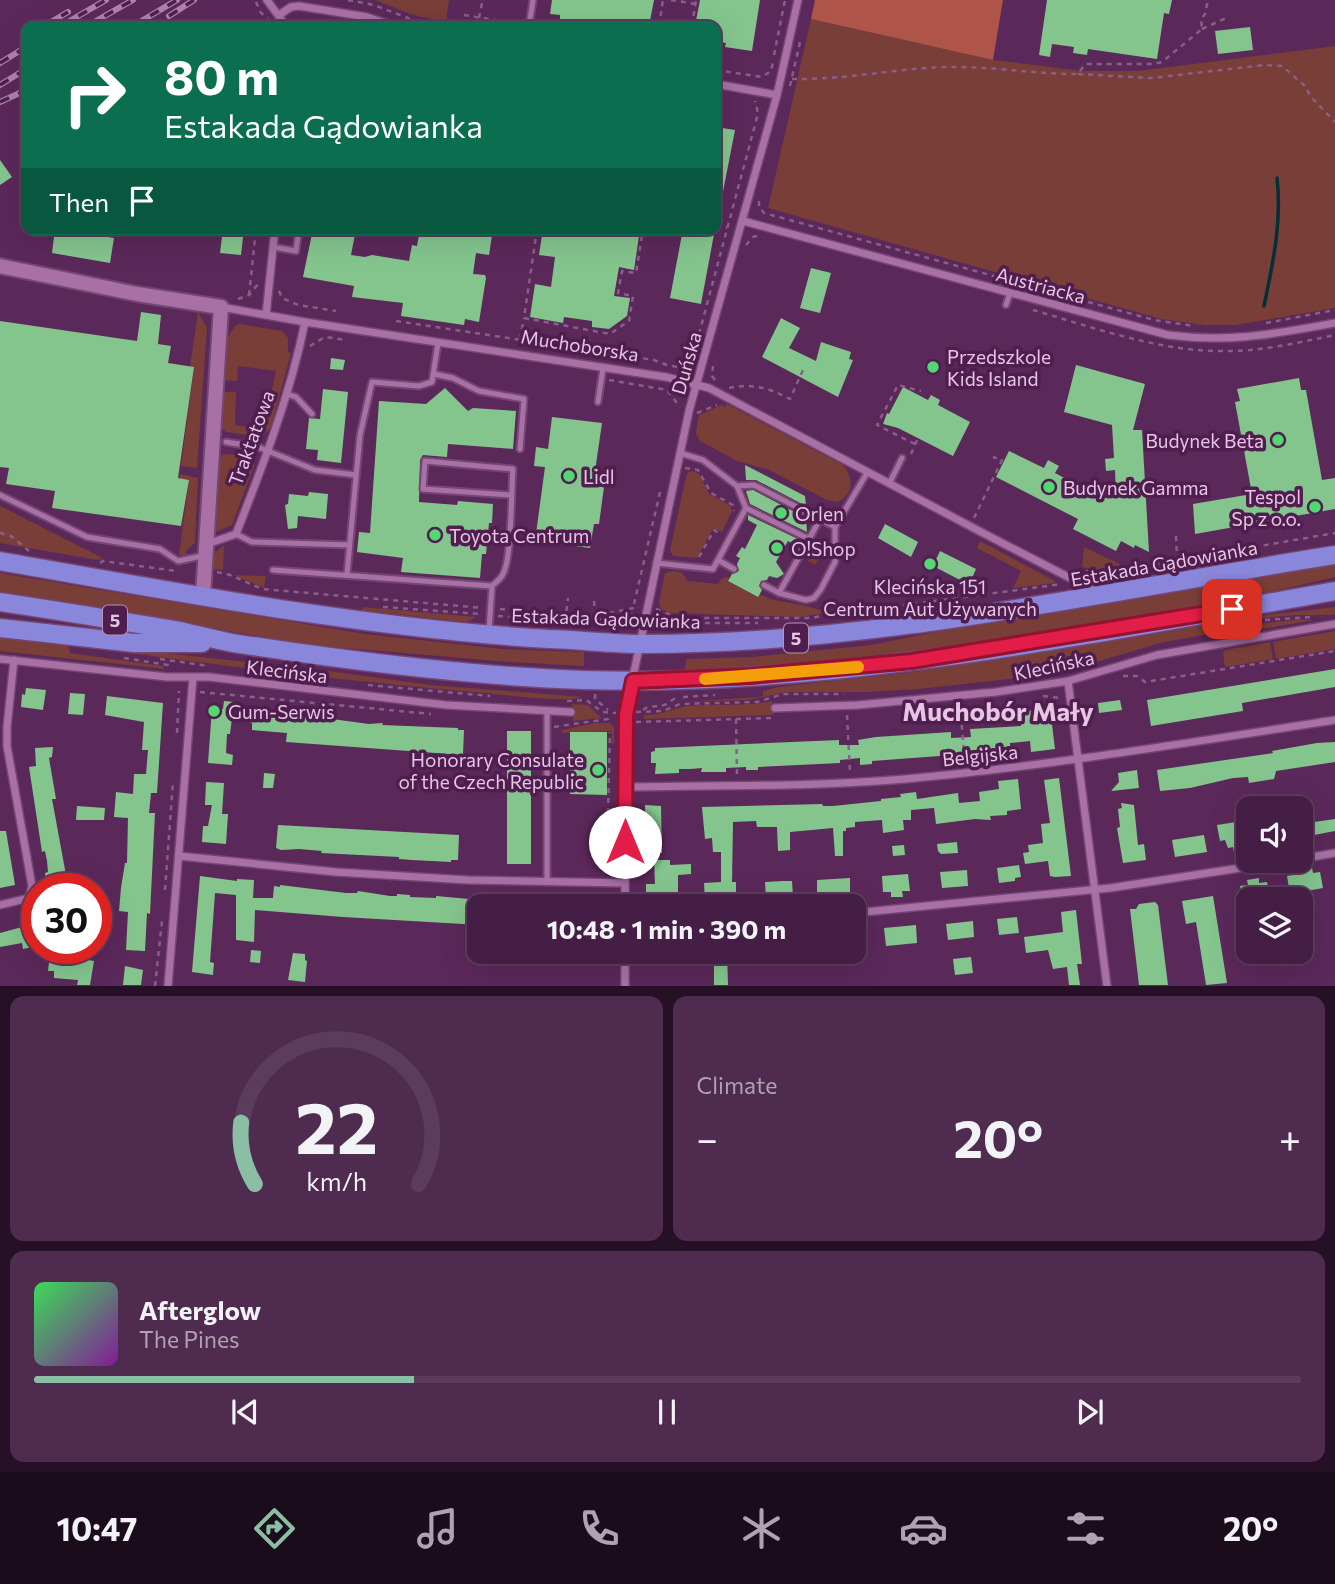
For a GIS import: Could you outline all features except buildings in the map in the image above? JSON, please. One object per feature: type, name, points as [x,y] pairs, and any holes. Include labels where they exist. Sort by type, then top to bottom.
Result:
[{"type":"main road","name":"Muchoborska","points":[[0,266],[119,291],[226,303]]},
{"type":"main road","name":"Traktatowa","points":[[203,596],[226,303]]},
{"type":"main road","name":"Estakada Gądowianka","points":[[0,561],[418,629],[640,644],[809,638],[952,619],[1335,555]]},
{"type":"main road","name":"5","points":[[0,602],[85,614],[230,642],[426,669],[505,677],[633,681],[764,676],[912,661],[1335,591]]},
{"type":"main road","points":[[0,628],[134,643],[230,642]]},
{"type":"street","points":[[267,0],[283,21]]},
{"type":"street","name":"Duńska","points":[[625,894],[626,715],[696,384],[777,95],[798,0]]},
{"type":"street","points":[[279,15],[290,7],[312,7],[379,21]]},
{"type":"street","points":[[721,86],[777,95]]},
{"type":"street","name":"Austriacka","points":[[743,221],[1158,332],[1202,339],[1256,338],[1335,323]]},
{"type":"street","points":[[266,315],[274,235]]},
{"type":"street","name":"Muchoborska","points":[[226,303],[266,315],[305,322],[696,384],[729,397],[867,473],[1071,578],[1110,593]]},
{"type":"street","name":"Traktatowa","points":[[236,534],[269,450],[287,394],[305,322]]},
{"type":"street","points":[[206,550],[236,534]]},
{"type":"street","name":"Klecińska","points":[[775,708],[996,692],[1069,681],[1157,655],[1335,624]]},
{"type":"street","name":"Klecińska","points":[[0,659],[167,677],[217,678],[446,705],[571,712]]},
{"type":"street","points":[[0,905],[29,898],[32,886],[7,746],[14,660]]},
{"type":"street","points":[[168,985],[193,677]]},
{"type":"street","points":[[1069,681],[1107,985]]},
{"type":"street","name":"Belgijska","points":[[625,787],[850,782],[966,773],[1079,759],[1335,720]]},
{"type":"street","points":[[1313,857],[1335,853]]},
{"type":"street","points":[[179,856],[336,872],[468,880],[625,883]]},
{"type":"street","points":[[866,912],[1096,890],[1236,869]]},
{"type":"street","points":[[625,964],[625,985]]},
{"type":"lane","points":[[530,21],[533,0]]},
{"type":"lane","points":[[273,247],[296,250],[298,235]]},
{"type":"lane","points":[[1006,305],[1010,293]]},
{"type":"lane","points":[[346,575],[360,435],[372,382],[419,386],[432,382],[438,343]]},
{"type":"lane","points":[[598,402],[603,368]]},
{"type":"lane","points":[[433,374],[453,378],[478,391],[524,399],[520,449]]},
{"type":"lane","points":[[287,394],[296,397],[312,414]]},
{"type":"lane","points":[[226,442],[269,450],[315,470],[356,475]]},
{"type":"lane","points":[[680,453],[703,460],[737,486],[746,508],[809,539]]},
{"type":"lane","points":[[889,484],[902,458]]},
{"type":"lane","points":[[488,635],[492,586],[505,570],[511,495],[513,469],[425,461],[424,489],[511,495]]},
{"type":"lane","points":[[764,585],[779,593],[806,600],[814,598],[835,562],[835,527],[867,473]]},
{"type":"lane","points":[[737,486],[754,485],[835,527]]},
{"type":"lane","points":[[0,495],[87,537],[160,549],[178,561],[206,550]]},
{"type":"lane","points":[[656,563],[713,569],[746,508]]},
{"type":"lane","points":[[779,593],[820,519]]},
{"type":"lane","points":[[236,534],[252,542],[350,545]]},
{"type":"lane","points":[[718,560],[734,569]]},
{"type":"lane","points":[[273,569],[492,586]]},
{"type":"lane","points":[[547,711],[548,882]]},
{"type":"path","points":[[348,0],[374,5],[419,21]]},
{"type":"path","points":[[660,21],[663,0]]},
{"type":"path","points":[[671,0],[696,2],[693,21]]},
{"type":"path","points":[[721,71],[758,77],[771,71],[785,0]]},
{"type":"path","points":[[1202,29],[1201,19],[1205,15],[1208,0]]},
{"type":"path","points":[[680,7],[681,2]]},
{"type":"path","points":[[479,18],[482,3]]},
{"type":"path","points":[[464,15],[498,21]]},
{"type":"path","points":[[1077,74],[1086,64],[1162,62],[1202,29],[1226,18]]},
{"type":"path","points":[[792,79],[833,79],[943,67],[1002,68],[1047,74],[1151,78],[1265,65],[1282,66],[1305,86],[1311,97],[1335,122]]},
{"type":"path","points":[[698,336],[758,113],[755,102],[758,77]]},
{"type":"path","points":[[764,213],[1154,320],[1200,327]]},
{"type":"path","points":[[721,227],[727,228]]},
{"type":"path","points":[[248,295],[255,235]]},
{"type":"path","points":[[520,340],[536,235]]},
{"type":"path","points":[[524,318],[610,334],[629,321],[633,296],[618,293],[622,271],[636,273],[642,235]]},
{"type":"path","points":[[746,246],[753,237],[758,236]]},
{"type":"path","points":[[226,303],[248,295],[259,285],[263,276]]},
{"type":"path","points":[[278,288],[282,298],[298,305],[336,311]]},
{"type":"path","points":[[1256,325],[1335,310]]},
{"type":"path","points":[[1040,312],[1159,344]]},
{"type":"path","points":[[396,321],[570,345],[574,348],[654,360],[683,368],[691,363],[695,349]]},
{"type":"path","points":[[1174,348],[1208,351],[1258,349],[1335,335]]},
{"type":"path","points":[[716,356],[712,376],[716,382],[729,388],[767,387],[790,399],[803,370]]},
{"type":"path","points":[[915,444],[877,425],[898,385],[921,391]]},
{"type":"path","points":[[697,414],[722,401]]},
{"type":"path","points":[[902,458],[907,461],[918,438]]},
{"type":"path","points":[[972,521],[1002,460],[993,457]]},
{"type":"path","points":[[685,468],[698,470],[710,493],[733,505],[734,513]]},
{"type":"path","points":[[503,616],[587,622],[633,614],[663,481]]},
{"type":"path","points":[[698,560],[714,530],[722,534]]},
{"type":"path","points":[[0,533],[11,536],[32,553]]},
{"type":"path","points":[[1074,574],[1082,569],[1110,572],[1335,533]]},
{"type":"path","points":[[1176,536],[1177,562]]},
{"type":"path","points":[[1080,577],[1114,575],[1177,562],[1335,538]]},
{"type":"path","points":[[101,563],[103,561],[181,571]]},
{"type":"path","points":[[213,572],[222,572],[262,589],[491,608]]},
{"type":"path","points":[[654,609],[682,617],[819,617],[1067,582]]},
{"type":"path","points":[[565,621],[568,598]]},
{"type":"path","points":[[594,601],[596,619]]},
{"type":"path","points":[[377,606],[481,614]]},
{"type":"path","points":[[498,609],[588,617],[633,606]]},
{"type":"path","points":[[658,616],[673,623],[781,623],[883,614]]},
{"type":"path","points":[[682,617],[683,631]]},
{"type":"path","points":[[1265,620],[1314,617]]},
{"type":"path","points":[[673,623],[674,630]]},
{"type":"path","points":[[1215,635],[1238,624]]},
{"type":"path","points":[[1116,678],[1137,676],[1145,681],[1335,650]]},
{"type":"path","points":[[153,658],[215,667]]},
{"type":"path","points":[[358,684],[496,697]]},
{"type":"path","points":[[177,731],[179,691]]},
{"type":"path","points":[[200,692],[439,715]]},
{"type":"path","points":[[586,694],[586,700]]},
{"type":"path","points":[[596,694],[595,699],[608,710]]},
{"type":"path","points":[[680,704],[681,694]]},
{"type":"path","points":[[632,712],[663,712],[680,704],[757,702],[783,694],[845,694]]},
{"type":"path","points":[[643,710],[648,706],[665,705],[673,698],[678,698]]},
{"type":"path","points":[[558,700],[586,700],[602,712],[620,712]]},
{"type":"path","points":[[960,705],[966,773]]},
{"type":"path","points":[[847,715],[850,782]]},
{"type":"path","points":[[554,727],[608,717],[616,719]]},
{"type":"path","points":[[736,719],[737,786]]},
{"type":"path","points":[[608,813],[610,732]]},
{"type":"path","points":[[610,747],[617,747]]},
{"type":"path","points":[[610,764],[617,764]]},
{"type":"path","points":[[164,897],[174,779]]},
{"type":"path","points":[[609,782],[617,782]]},
{"type":"path","points":[[155,985],[162,917]]},
{"type":"shaded area","points":[[375,0],[449,0],[446,21],[413,15]]},
{"type":"shaded area","points":[[815,0],[1003,0],[993,60],[811,19]]},
{"type":"shaded area","points":[[811,19],[993,60],[1082,71],[1137,71],[1335,46],[1335,308],[1236,325],[1204,325],[1161,319],[768,208]]},
{"type":"shaded area","points":[[198,312],[207,328],[197,468],[181,466],[194,368],[190,366]]},
{"type":"shaded area","points":[[239,324],[282,331],[288,338],[288,352],[291,353],[271,427],[262,437],[226,432],[220,426],[221,392],[236,392],[235,425],[263,429],[276,371],[238,366],[237,381],[222,380],[225,337]]},
{"type":"shaded area","points":[[727,404],[843,465],[850,481],[847,495],[837,502],[827,500],[769,470],[737,461],[700,441],[696,433],[699,415]]},
{"type":"shaded area","points":[[223,454],[244,455],[255,464],[232,525],[216,532],[219,460]]},
{"type":"shaded area","points":[[688,472],[699,474],[709,494],[731,506],[732,511],[722,532],[713,528],[697,558],[673,556],[670,550],[686,477]]},
{"type":"shaded area","points":[[180,474],[198,478],[195,543],[186,550],[186,555],[179,555],[189,480],[179,479]]},
{"type":"shaded area","points":[[0,506],[104,559],[0,543]]},
{"type":"shaded area","points":[[980,541],[1055,583],[1013,588],[1021,571],[977,548]]},
{"type":"shaded area","points":[[224,545],[223,570],[213,569],[214,554]]},
{"type":"shaded area","points":[[816,546],[822,546],[829,551],[829,560],[821,555],[815,565],[807,560]]},
{"type":"shaded area","points":[[1084,547],[1126,567],[1101,571],[1082,567]]},
{"type":"shaded area","points":[[1335,563],[1335,577],[1245,598],[892,657],[685,673],[686,659],[752,657],[871,645],[965,626]]},
{"type":"shaded area","points":[[681,572],[688,581],[718,584],[726,577],[729,578],[728,581],[757,597],[759,594],[826,613],[800,617],[670,613],[661,609],[659,603],[665,573]]},
{"type":"shaded area","points":[[0,573],[365,634],[503,649],[584,652],[584,666],[311,645],[0,592]]},
{"type":"shaded area","points":[[233,575],[266,576],[264,588],[262,587]]},
{"type":"shaded area","points":[[363,607],[476,617],[466,622],[362,610]]},
{"type":"shaded area","points":[[1335,607],[1335,614],[1330,615],[1295,615],[1237,621],[1215,633],[1160,643],[1083,666],[1036,676],[918,689],[787,692],[748,700],[683,702],[758,697],[763,696],[763,691],[778,687],[913,672],[1241,618]]},
{"type":"shaded area","points":[[1314,620],[1220,636],[1239,626]]},
{"type":"shaded area","points":[[1335,631],[1335,649],[1276,659],[1273,642]]},
{"type":"shaded area","points":[[0,634],[68,645],[70,653],[163,666],[164,669],[0,651]]},
{"type":"shaded area","points":[[1270,642],[1273,659],[1225,667],[1225,650]]},
{"type":"shaded area","points":[[82,644],[431,685],[583,697],[535,698],[383,684],[85,647]]},
{"type":"shaded area","points":[[772,701],[774,715],[644,719],[644,715],[688,706]]},
{"type":"shaded area","points":[[572,704],[588,705],[602,718],[573,721]]},
{"type":"shaded area","points":[[595,723],[610,723],[614,728],[614,743],[612,744],[612,731],[562,733],[562,730]]},
{"type":"waterway","points":[[1264,306],[1277,226],[1277,178]]},
{"type":"railway","points":[[70,21],[106,0]]},
{"type":"railway","points":[[96,21],[133,0]]},
{"type":"railway","points":[[141,21],[177,0]]},
{"type":"railway","points":[[169,16],[194,0]]},
{"type":"railway","points":[[53,21],[68,12]]},
{"type":"railway","points":[[0,63],[21,50]]},
{"type":"railway","points":[[0,85],[21,72]]},
{"type":"railway","points":[[0,102],[21,92]]},
{"type":"slow traffic","points":[[705,679],[858,667]]},
{"type":"place","name":"Przedszkole Kids Island","points":[[933,367]]},
{"type":"place","name":"Budynek Beta","points":[[1278,440]]},
{"type":"place","name":"Lidl","points":[[569,476]]},
{"type":"place","name":"Budynek Gamma","points":[[1049,487]]},
{"type":"place","name":"Tespol Sp z o.o.","points":[[1315,507]]},
{"type":"place","name":"Orlen","points":[[781,513]]},
{"type":"place","name":"Toyota Centrum","points":[[435,535]]},
{"type":"place","name":"O!Shop","points":[[777,548]]},
{"type":"place","name":"Klecińska 151 Centrum Aut Używanych","points":[[930,564]]},
{"type":"place","name":"Gum-Serwis","points":[[214,711]]},
{"type":"place","name":"Honorary Consulate of the Czech Republic","points":[[598,770]]},
{"type":"district","name":"Muchobór Mały","points":[[998,710]]},
{"type":"route","points":[[625,842],[626,715],[633,681],[751,676],[912,661],[1232,609]]}]
